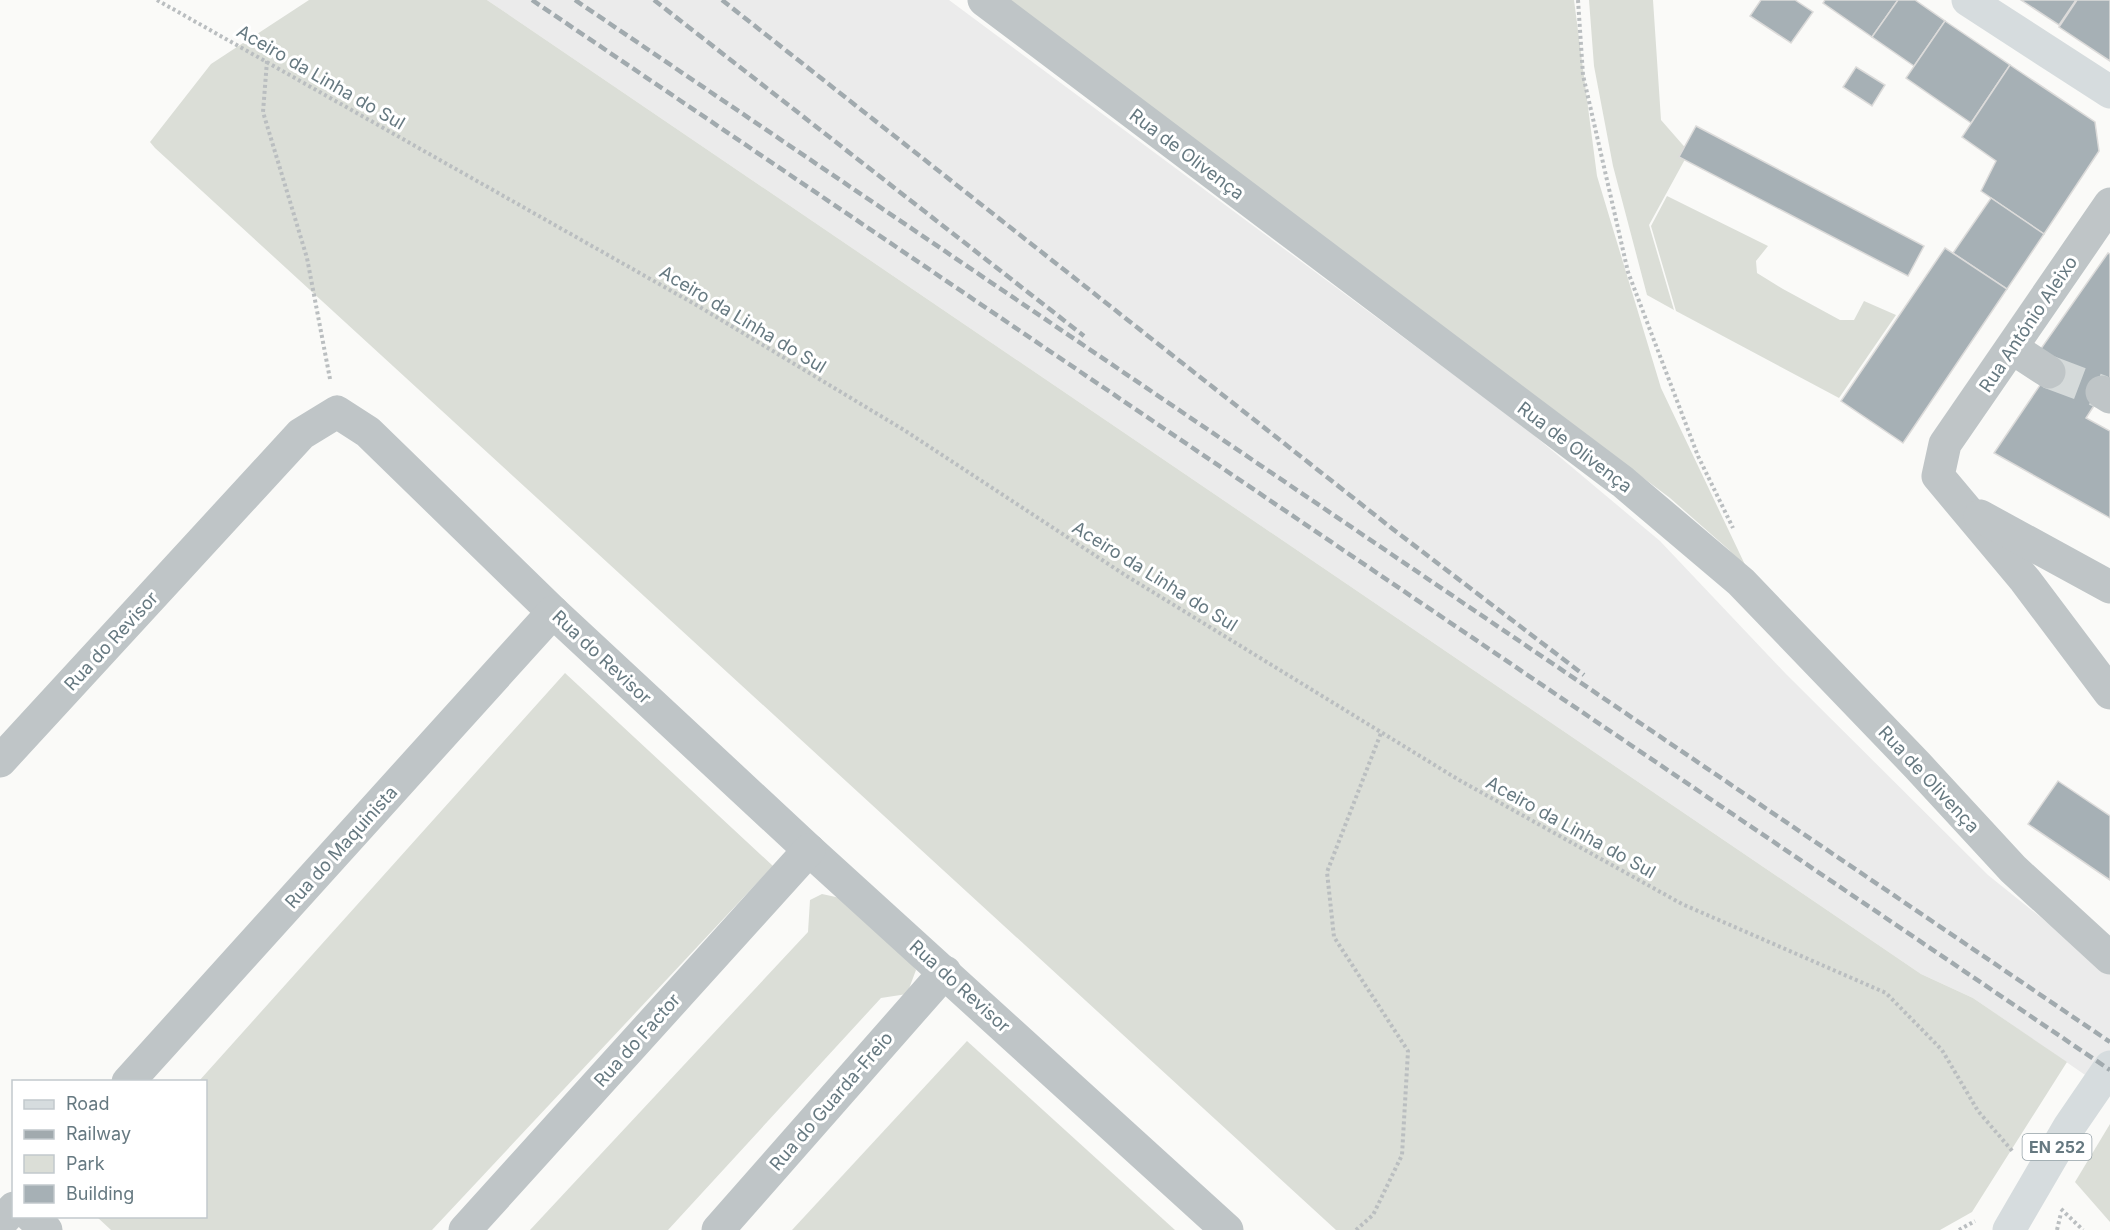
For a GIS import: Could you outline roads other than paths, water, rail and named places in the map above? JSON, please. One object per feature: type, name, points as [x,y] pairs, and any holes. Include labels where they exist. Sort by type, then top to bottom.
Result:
[{"type":"main road","points":[[1968,0],[2110,92]]},
{"type":"main road","name":"EN 252","points":[[2009,1230],[2069,1127],[2110,1067]]},
{"type":"street","name":"Rua de Olivença","points":[[984,0],[1623,482],[1732,574],[1917,765],[2013,869],[2110,958]]},
{"type":"street","name":"Rua António Aleixo","points":[[1963,506],[1938,477],[1945,444],[2110,204]]},
{"type":"street","points":[[2012,348],[2049,372]]},
{"type":"street","name":"Rua do Revisor","points":[[0,761],[301,434],[337,412],[368,432],[553,612],[809,850],[1227,1230]]},
{"type":"street","points":[[1963,506],[2110,587]]},
{"type":"street","points":[[1963,506],[2025,580],[2110,693]]},
{"type":"street","name":"Rua do Maquinista","points":[[130,1080],[553,612]]},
{"type":"street","name":"Rua do Factor","points":[[465,1230],[809,850]]},
{"type":"street","name":"Rua do Guarda-Freio","points":[[718,1230],[945,972]]},
{"type":"street","points":[[0,1188],[12,1198]]},
{"type":"street","points":[[0,1223],[12,1210]]},
{"type":"street","points":[[33,1218],[46,1230]]},
{"type":"tunnel","points":[[2049,372],[2102,392]]},
{"type":"railway","points":[[532,0],[2110,1070]]},
{"type":"railway","points":[[575,0],[2110,1042]]},
{"type":"railway","points":[[654,0],[1084,336]]},
{"type":"railway","points":[[722,0],[1394,530],[1584,675]]}]
